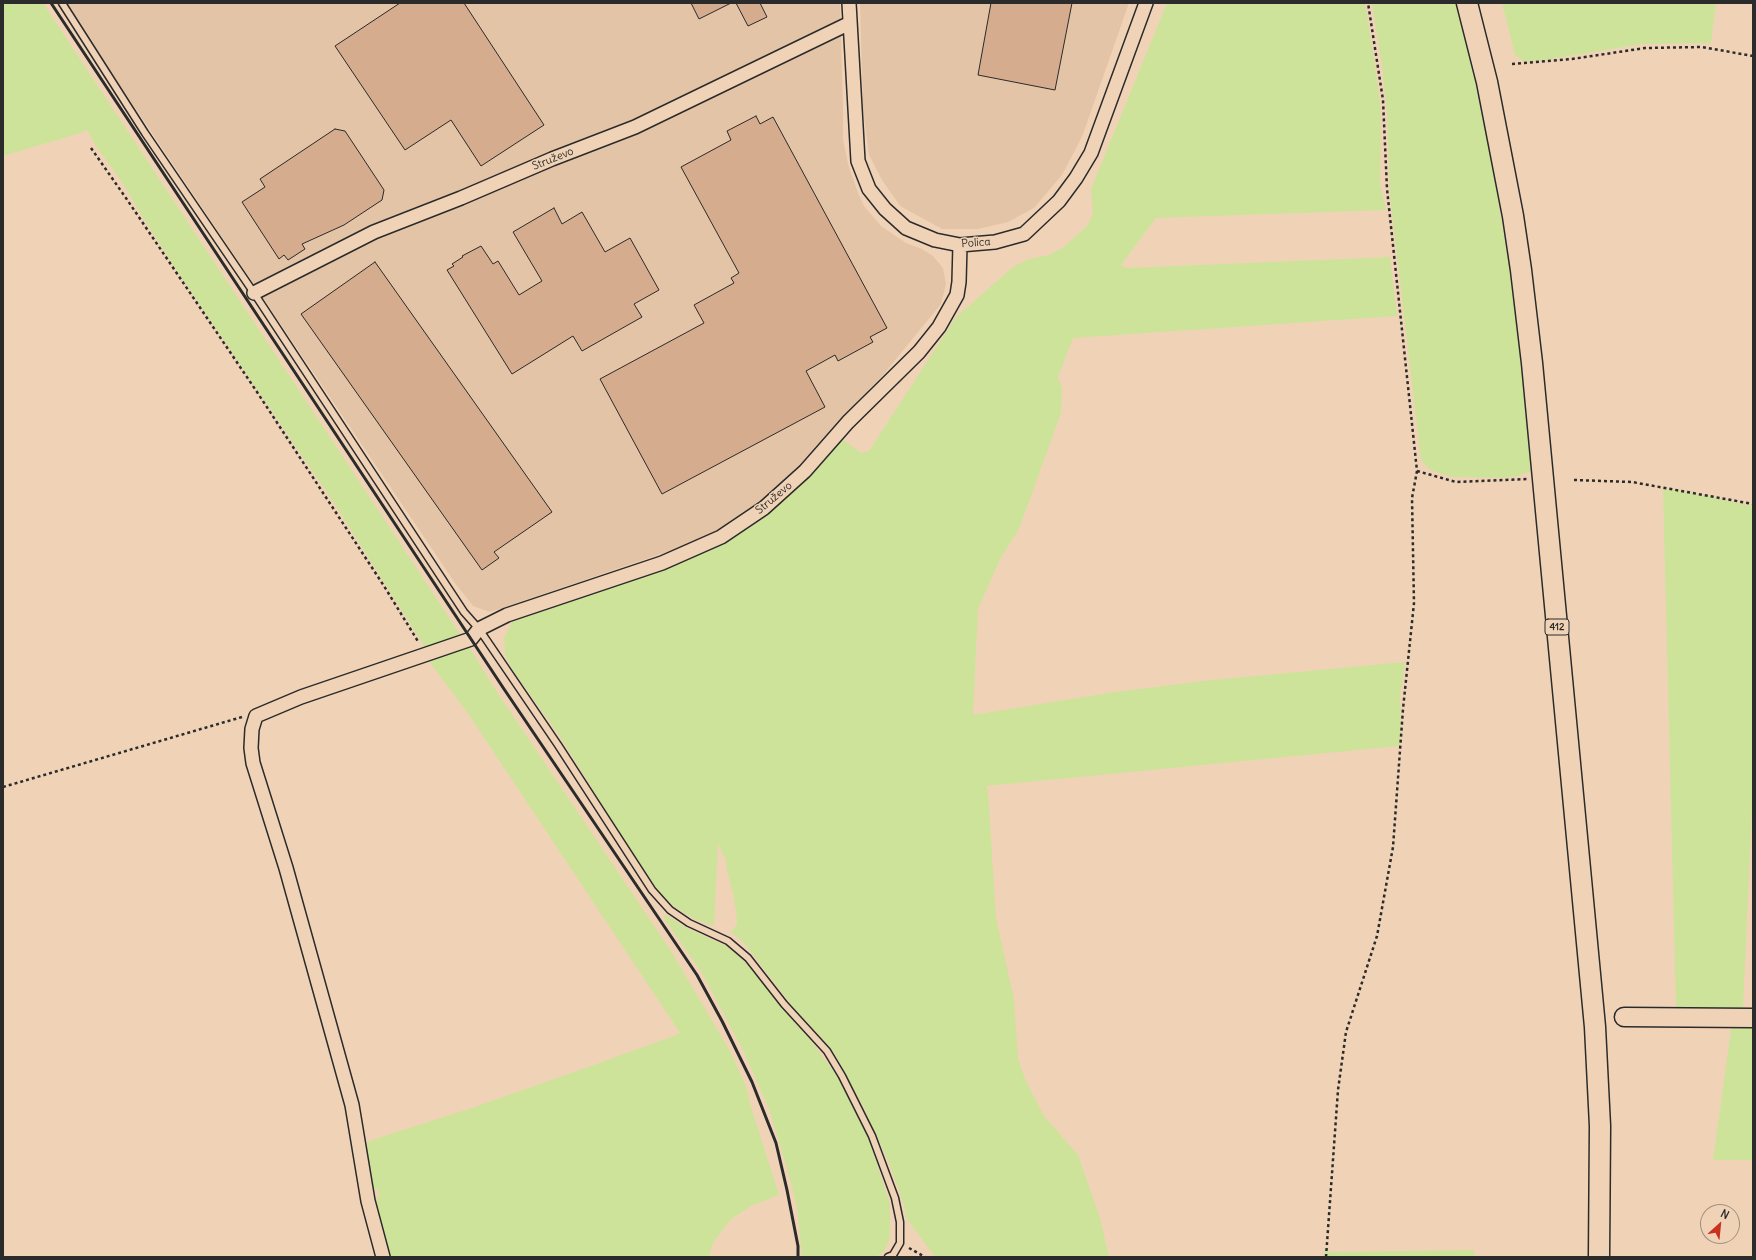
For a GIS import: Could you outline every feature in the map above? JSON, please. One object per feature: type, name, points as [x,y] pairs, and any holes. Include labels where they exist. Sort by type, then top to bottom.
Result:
[{"type":"main road","name":"412","points":[[1467,3],[1487,82],[1513,216],[1530,347],[1595,1027],[1600,1126],[1599,1257]]},
{"type":"street","name":"Polica","points":[[849,3],[858,161],[868,189],[885,209],[906,228],[935,240],[960,245],[995,242],[1024,234],[1059,201],[1076,178],[1091,153],[1146,3]]},
{"type":"street","name":"Struževo","points":[[254,293],[374,232],[634,127],[850,23]]},
{"type":"street","name":"Struževo","points":[[256,716],[301,697],[426,656],[471,639],[479,629],[507,615],[662,563],[721,537],[764,508],[806,471],[848,422],[920,352],[939,327],[957,296],[960,245]]},
{"type":"street","points":[[256,716],[252,729],[251,748],[253,763],[286,868],[350,1098],[368,1201],[383,1257]]},
{"type":"street","points":[[1624,1017],[1753,1018]]},
{"type":"lane","points":[[62,3],[145,133],[254,293],[456,599],[479,629],[558,745],[652,890],[670,910],[689,923],[728,941],[748,958],[784,1004],[827,1051],[842,1076],[872,1136],[894,1198],[900,1222],[900,1243],[893,1255],[888,1257]]},
{"type":"path","points":[[1326,1257],[1338,1090],[1346,1032],[1377,936],[1393,847],[1403,709],[1414,603],[1412,498],[1417,471],[1387,189],[1383,100],[1368,3]]},
{"type":"path","points":[[1512,64],[1572,60],[1645,48],[1702,47],[1753,56]]},
{"type":"path","points":[[91,148],[261,399],[384,586],[426,656]]},
{"type":"path","points":[[1417,471],[1456,482],[1543,478]]},
{"type":"path","points":[[1574,480],[1632,482],[1753,504]]},
{"type":"path","points":[[3,787],[239,718],[256,716]]},
{"type":"path","points":[[900,1243],[925,1257]]},
{"type":"shaded area","points":[[67,3],[840,3],[843,139],[848,164],[864,206],[881,226],[906,243],[922,249],[933,256],[943,268],[946,284],[941,304],[883,375],[836,423],[800,464],[746,515],[705,539],[490,612],[473,606],[455,583],[86,35]]},
{"type":"shaded area","points":[[860,3],[1129,3],[1082,137],[1062,175],[1034,208],[1008,222],[978,229],[942,229],[900,206],[882,180],[869,155],[863,109]]},
{"type":"green space","points":[[3,3],[43,3],[462,637],[426,649],[334,503],[179,274],[124,185],[96,146],[87,130],[3,156]]},
{"type":"green space","points":[[1167,3],[1365,3],[1381,110],[1380,184],[1386,210],[1156,218],[1121,265],[1126,268],[1390,257],[1397,316],[1073,338],[1058,377],[1062,389],[1061,413],[1019,529],[1000,559],[978,609],[973,715],[1115,692],[1212,680],[1405,662],[1400,697],[1401,731],[1399,746],[986,786],[988,791],[996,918],[1014,999],[1018,1058],[1025,1079],[1044,1116],[1078,1155],[1100,1218],[1109,1257],[935,1257],[906,1218],[905,1208],[889,1163],[863,1106],[836,1056],[819,1035],[796,1011],[744,943],[731,932],[737,924],[736,911],[726,860],[718,844],[714,926],[696,920],[673,906],[658,890],[634,856],[559,735],[512,669],[505,655],[504,638],[512,622],[718,544],[750,527],[788,496],[842,439],[861,453],[869,451],[956,317],[1013,267],[1029,259],[1049,255],[1064,247],[1088,225],[1093,213],[1091,189]]},
{"type":"green space","points":[[1372,3],[1457,3],[1489,143],[1516,310],[1531,471],[1518,476],[1501,478],[1451,477],[1430,470],[1421,460],[1390,196],[1387,113],[1382,66]]},
{"type":"green space","points":[[1502,3],[1716,3],[1711,43],[1643,44],[1537,61],[1523,61],[1515,55]]},
{"type":"green space","points":[[1663,489],[1688,492],[1753,506],[1753,783],[1743,1009],[1753,1009],[1753,1015],[1676,1009]]},
{"type":"green space","points":[[468,645],[493,686],[671,951],[731,1053],[745,1084],[779,1195],[751,1206],[730,1220],[713,1243],[709,1257],[388,1257],[372,1200],[380,1197],[377,1189],[370,1191],[363,1145],[375,1139],[472,1108],[680,1033],[467,712],[431,664],[429,658]]},
{"type":"green space","points":[[666,915],[687,928],[726,946],[740,957],[780,1006],[808,1037],[837,1076],[869,1140],[890,1204],[890,1238],[885,1250],[879,1255],[873,1257],[802,1257],[797,1208],[787,1168],[769,1109],[743,1050],[702,973],[663,917]]},
{"type":"green space","points":[[1732,1023],[1753,1023],[1753,1160],[1713,1160]]},
{"type":"green space","points":[[1324,1250],[1331,1252],[1474,1250],[1475,1257],[1324,1257]]},
{"type":"building","points":[[400,3],[464,3],[544,125],[481,166],[451,120],[405,150],[335,46]]},
{"type":"building","points":[[691,3],[731,3],[699,19]]},
{"type":"building","points":[[736,3],[760,3],[767,17],[748,26]]},
{"type":"building","points":[[991,3],[1072,3],[1055,90],[978,75]]},
{"type":"building","points":[[756,116],[760,124],[773,117],[887,328],[870,337],[873,342],[838,361],[835,355],[806,371],[825,407],[662,494],[600,379],[704,323],[694,305],[734,283],[731,278],[739,273],[681,167],[731,140],[727,131]]},
{"type":"building","points":[[335,129],[345,131],[384,190],[382,200],[344,225],[302,244],[305,249],[288,260],[284,255],[279,259],[242,202],[265,187],[260,179]]},
{"type":"building","points":[[554,208],[562,224],[582,212],[605,252],[630,238],[659,290],[634,304],[642,317],[582,351],[573,336],[512,374],[447,270],[454,266],[452,264],[463,257],[462,256],[481,246],[493,264],[498,261],[519,295],[542,281],[513,232]]},
{"type":"building","points":[[375,262],[552,512],[494,552],[499,558],[482,570],[301,314]]},
{"type":"railway","points":[[51,3],[504,689],[697,975],[722,1021],[752,1082],[776,1143],[798,1246],[798,1257]]}]
